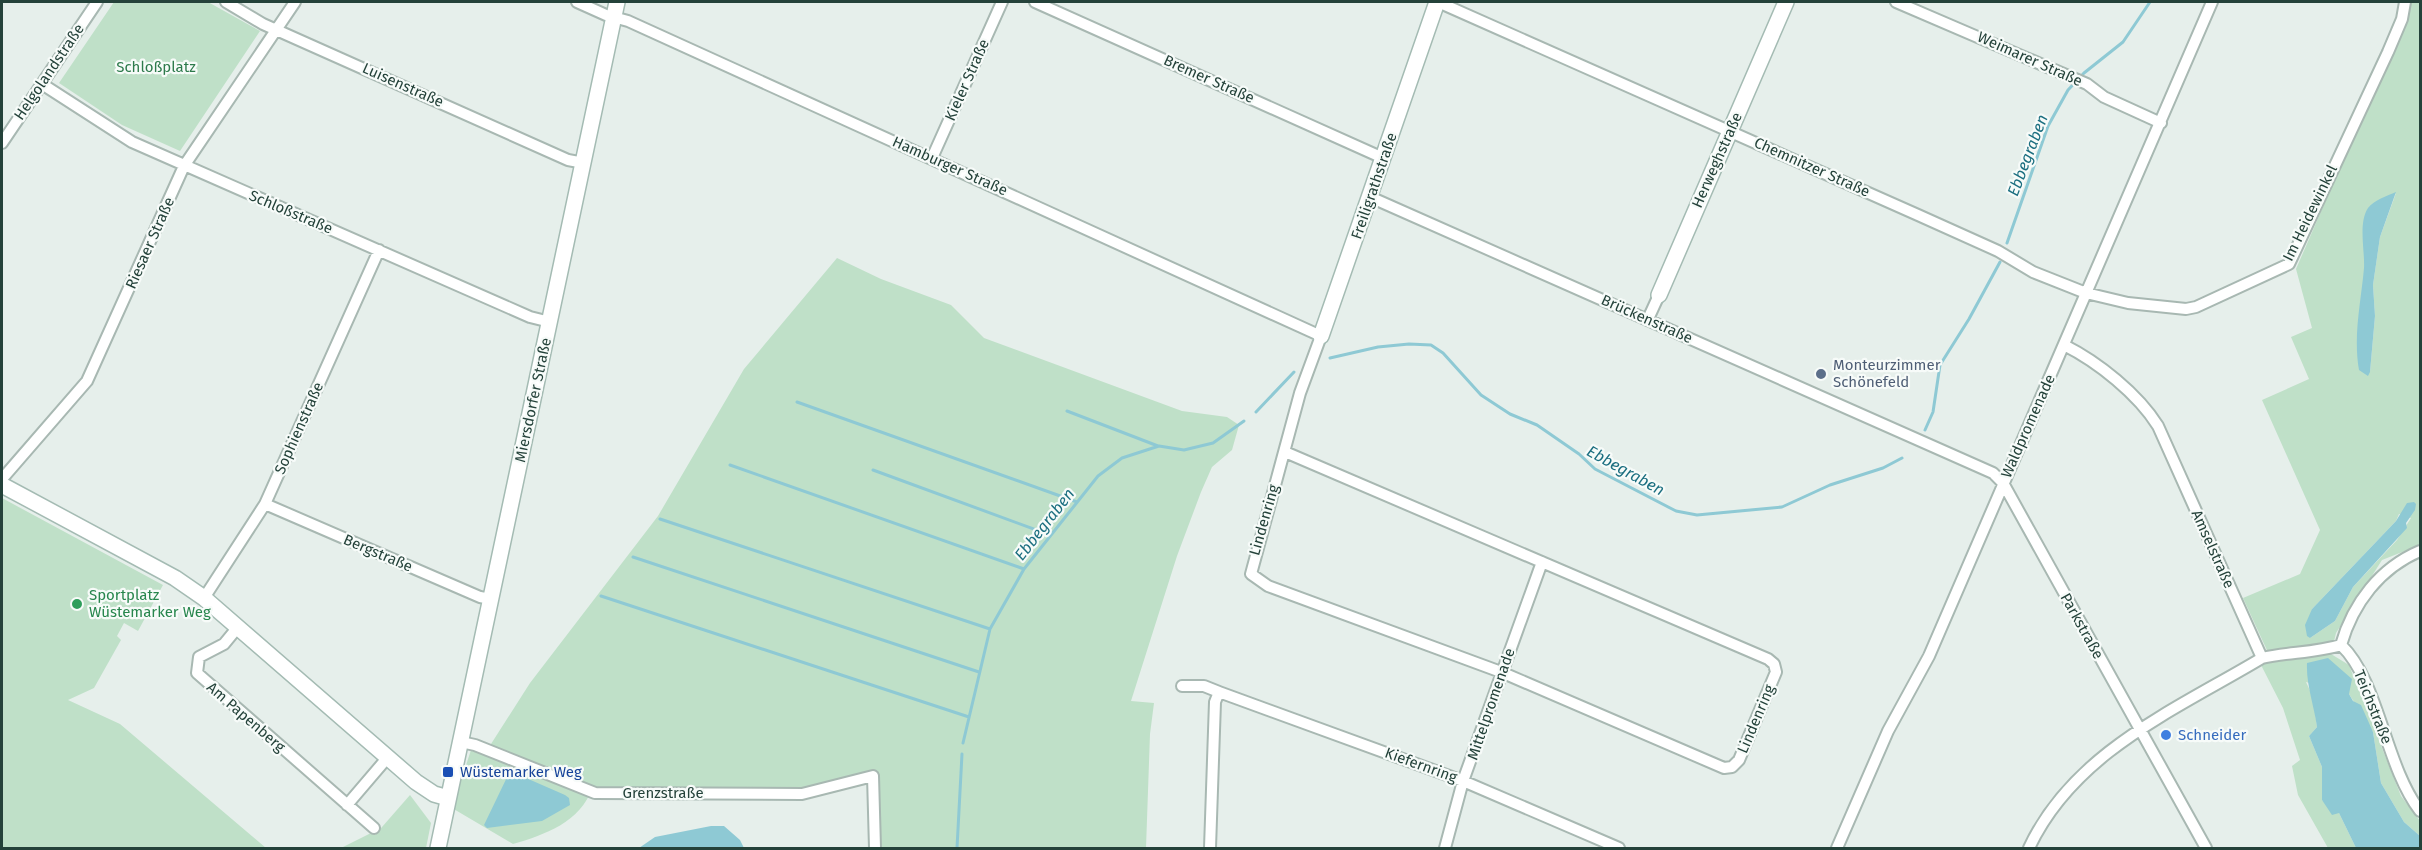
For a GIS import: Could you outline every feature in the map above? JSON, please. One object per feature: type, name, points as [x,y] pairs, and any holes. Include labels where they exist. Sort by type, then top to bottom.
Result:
[{"type":"street","name":"Helgolandstraße","points":[[2,143],[97,2]]},
{"type":"street","name":"Luisenstraße","points":[[226,2],[263,24],[277,28],[568,160],[584,163]]},
{"type":"street","name":"Riesaer Straße","points":[[2,479],[87,381],[184,166],[295,2]]},
{"type":"street","name":"Hamburger Straße","points":[[577,2],[933,158],[1321,336]]},
{"type":"street","name":"Miersdorfer Straße","points":[[438,849],[617,2]]},
{"type":"street","name":"Kieler Straße","points":[[933,158],[1002,2]]},
{"type":"street","name":"Bremer Straße","points":[[1035,2],[1383,158]]},
{"type":"street","name":"Freiligrathstraße","points":[[1309,370],[1437,2]]},
{"type":"street","name":"Chemnitzer Straße","points":[[1437,2],[1998,251],[2033,272],[2086,293]]},
{"type":"street","name":"Herweghstraße","points":[[1648,319],[1786,2]]},
{"type":"street","name":"Weimarer Straße","points":[[1896,2],[2087,84],[2104,97],[2161,123]]},
{"type":"street","name":"Waldpromenade","points":[[1837,849],[1888,731],[1929,656],[2212,2]]},
{"type":"street","name":"Im Heidewinkel","points":[[2086,293],[2128,303],[2196,308],[2289,264],[2388,52],[2402,18],[2405,2]]},
{"type":"street","name":"Schloßstraße","points":[[42,84],[114,132],[184,166],[530,317],[550,322]]},
{"type":"street","name":"Brückenstraße","points":[[1370,197],[1923,442]]},
{"type":"street","name":"Sophienstraße","points":[[204,598],[265,504],[379,250]]},
{"type":"street","name":"Amselstraße","points":[[2064,345],[2132,393],[2151,414],[2262,658]]},
{"type":"street","name":"Lindenring","points":[[1285,452],[1768,659],[1774,664],[1776,672],[1738,760],[1732,767],[1724,768],[1501,672],[1268,586],[1251,574],[1285,452],[1309,370]]},
{"type":"street","name":"Parkstraße","points":[[1923,442],[1993,473],[2003,483],[2206,849]]},
{"type":"street","points":[[2,484],[175,579],[204,598],[428,791],[448,798]]},
{"type":"street","name":"Bergstraße","points":[[265,504],[480,597],[491,599]]},
{"type":"street","points":[[2029,849],[2042,823],[2069,785],[2102,755],[2262,658],[2285,653],[2323,651],[2341,645],[2357,608],[2380,576],[2421,550]]},
{"type":"street","name":"Mittelpromenade","points":[[1445,849],[1464,781],[1542,562]]},
{"type":"street","name":"Am Papenberg","points":[[238,627],[224,644],[199,657],[196,673],[374,828]]},
{"type":"street","name":"Teichstraße","points":[[2341,645],[2357,665],[2404,786],[2421,811]]},
{"type":"street","name":"Kiefernring","points":[[1182,686],[1204,686],[1464,781],[1619,849]]},
{"type":"street","points":[[1210,849],[1215,702],[1219,692]]},
{"type":"street","name":"Grenzstraße","points":[[460,742],[484,748],[595,793],[802,794],[873,776],[875,849]]},
{"type":"street","points":[[346,805],[388,757]]},
{"type":"green space","name":"Schloßplatz","points":[[114,2],[208,2],[260,31],[180,151],[122,125],[59,83]]},
{"type":"green space","points":[[2409,2],[2420,2],[2420,545],[2382,560],[2336,633],[2331,654],[2349,665],[2401,796],[2420,821],[2420,836],[2404,822],[2381,783],[2373,732],[2349,694],[2306,682],[2313,697],[2317,727],[2309,736],[2322,767],[2322,800],[2339,813],[2356,848],[2328,848],[2298,795],[2292,766],[2300,760],[2283,708],[2261,665],[2271,659],[2243,598],[2300,574],[2320,530],[2262,400],[2309,379],[2291,337],[2312,328],[2296,269],[2410,7]],"holes":[[[2396,193],[2380,237],[2373,285],[2375,316],[2370,372],[2364,221]],[[2399,514],[2411,518],[2397,540],[2353,587],[2335,621],[2310,638],[2312,609],[2396,521]]]},
{"type":"green space","points":[[837,258],[881,279],[951,305],[984,338],[1182,411],[1227,417],[1239,425],[1232,450],[1212,467],[1201,492],[1177,556],[1131,701],[1154,703],[1150,734],[1146,848],[878,848],[879,773],[868,773],[802,792],[592,788],[587,800],[570,818],[549,831],[513,844],[452,808],[471,750],[491,744],[530,683],[658,516],[744,369]]},
{"type":"green space","points":[[2,498],[163,585],[138,631],[124,623],[117,636],[121,640],[94,688],[68,700],[120,724],[266,848],[2,848]]},
{"type":"green space","points":[[410,795],[431,823],[426,848],[341,848],[371,833],[375,835]]},
{"type":"water","points":[[2396,192],[2380,237],[2373,285],[2375,316],[2368,376],[2359,370],[2357,357],[2358,319],[2364,268],[2363,221],[2371,205]]},
{"type":"water","points":[[2414,502],[2415,510],[2406,523],[2407,528],[2353,587],[2335,621],[2310,638],[2307,636],[2305,625],[2312,609],[2396,521],[2407,503]]},
{"type":"water","points":[[2328,658],[2352,679],[2349,694],[2353,701],[2361,705],[2373,732],[2381,783],[2404,822],[2420,836],[2420,848],[2356,848],[2339,813],[2332,815],[2322,800],[2322,767],[2309,736],[2317,727],[2307,663]]},
{"type":"water","points":[[510,771],[565,795],[569,798],[570,805],[542,821],[487,828],[484,825]]},
{"type":"water","points":[[711,826],[724,826],[740,840],[744,848],[639,848],[655,837]]},
{"type":"waterway","name":"Ebbegraben","points":[[2007,243],[2048,126],[2068,90],[2084,73],[2123,42],[2150,2]]},
{"type":"waterway","name":"Ebbegraben","points":[[1925,430],[1933,412],[1940,365],[1969,319],[2000,262]]},
{"type":"waterway","name":"Ebbegraben","points":[[1330,358],[1378,347],[1409,344],[1431,345],[1443,353],[1481,395],[1510,414],[1537,425],[1579,454],[1595,469],[1676,511],[1697,515],[1782,507],[1830,485],[1883,468],[1902,458]]},
{"type":"waterway","name":"Ebbegraben","points":[[1256,412],[1294,372]]},
{"type":"waterway","points":[[797,402],[1077,502]]},
{"type":"waterway","points":[[1067,411],[1158,446]]},
{"type":"waterway","name":"Ebbegraben","points":[[963,743],[990,629],[1024,569],[1098,476],[1122,458],[1159,446],[1184,450],[1213,443],[1244,421]]},
{"type":"waterway","points":[[730,465],[1024,569]]},
{"type":"waterway","points":[[873,470],[1050,535]]},
{"type":"waterway","points":[[660,519],[990,629]]},
{"type":"waterway","points":[[633,557],[979,672]]},
{"type":"waterway","points":[[601,596],[969,717]]},
{"type":"waterway","name":"Ebbegraben","points":[[957,848],[962,754]]},
{"type":"place","name":"Monteurzimmer Schönefeld","points":[[1821,374]]},
{"type":"place","name":"Sportplatz Wüstemarker Weg","points":[[77,604]]},
{"type":"place","name":"Schneider","points":[[2166,735]]},
{"type":"place","name":"Wüstemarker Weg","points":[[448,772]]}]
